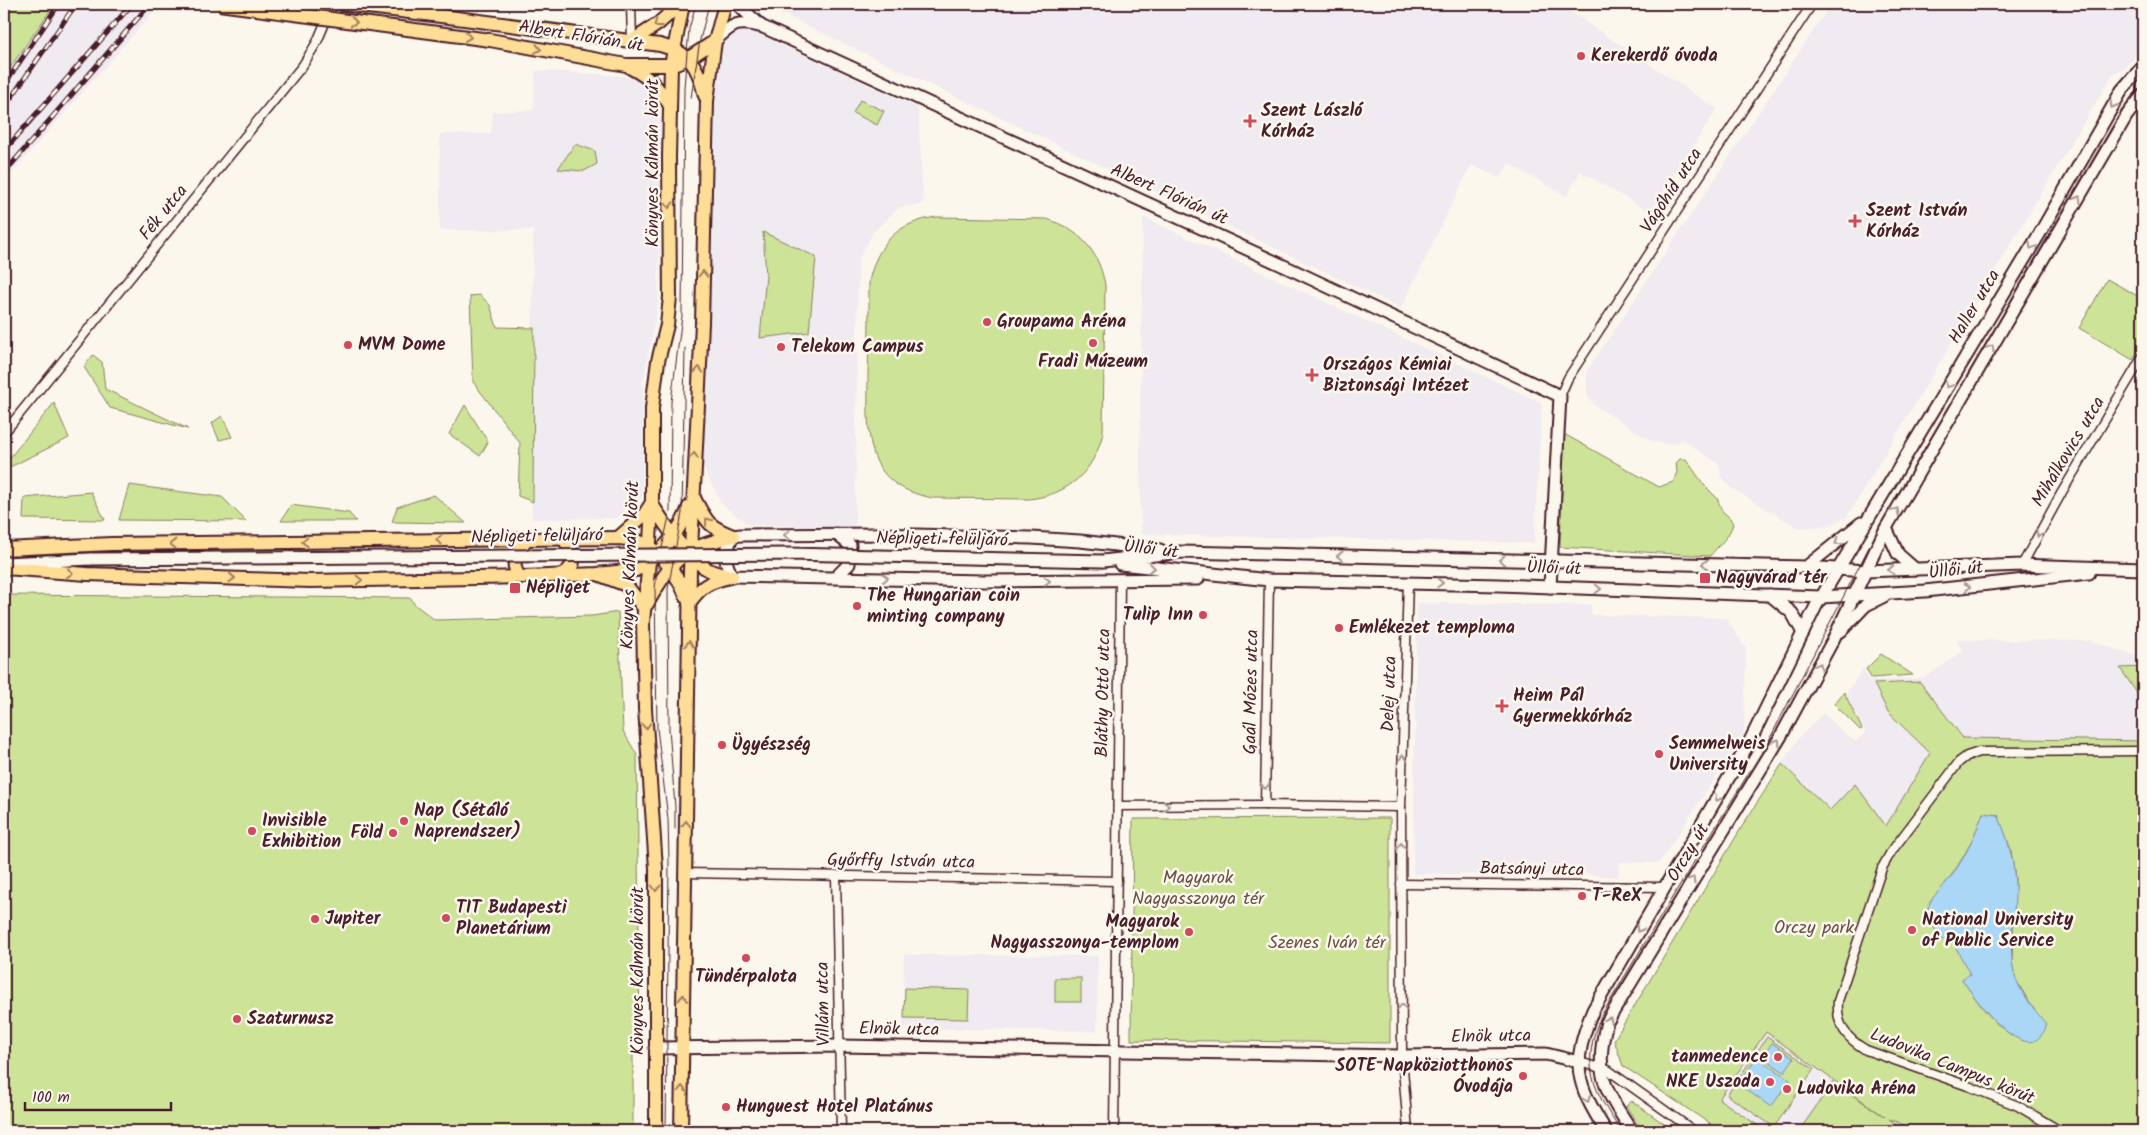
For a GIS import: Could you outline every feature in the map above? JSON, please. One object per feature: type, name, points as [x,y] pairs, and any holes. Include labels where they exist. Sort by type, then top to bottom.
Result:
[{"type":"main road","name":"Albert Flórián út","points":[[220,4],[490,40],[626,66],[671,65],[689,58],[715,41],[733,26],[746,22],[763,27],[1284,266],[1560,396]]},
{"type":"main road","name":"Albert Flórián út","points":[[342,4],[490,21],[567,34],[632,41]]},
{"type":"main road","points":[[632,41],[658,24],[680,4]]},
{"type":"main road","name":"Könyves Kálmán körút","points":[[656,1131],[656,868],[645,709],[644,608],[652,554],[652,408],[658,361],[667,324],[670,297],[669,104],[671,65],[673,48],[684,4]]},
{"type":"main road","points":[[681,1131],[690,552],[702,323],[707,102],[715,41],[725,4]]},
{"type":"main road","name":"Albert Flórián út","points":[[737,4],[763,27]]},
{"type":"main road","points":[[632,41],[673,48],[689,58],[696,67],[707,102]]},
{"type":"main road","points":[[626,66],[645,75],[656,84],[669,104]]},
{"type":"main road","name":"Haller utca","points":[[1821,597],[2040,233],[2122,90],[2143,66]]},
{"type":"main road","name":"Haller utca","points":[[1853,596],[1886,528],[2127,115],[2143,95]]},
{"type":"main road","points":[[1550,587],[1560,396]]},
{"type":"main road","points":[[693,496],[705,518],[714,528],[733,536]]},
{"type":"main road","points":[[4,568],[87,574],[310,581],[523,577],[597,574],[636,570],[652,554],[674,537],[684,521],[693,496]]},
{"type":"main road","points":[[618,538],[644,515],[652,503],[662,522],[674,537],[710,571],[732,576],[984,581],[1120,581],[1248,578]]},
{"type":"main road","points":[[1806,567],[1869,517]]},
{"type":"main road","points":[[1886,528],[1898,554],[1916,569]]},
{"type":"main road","points":[[836,534],[850,545],[849,564],[836,577]]},
{"type":"main road","points":[[597,574],[626,585],[644,608],[670,568],[690,552],[704,544],[733,536],[836,534],[1031,538],[1080,541],[1181,552]]},
{"type":"main road","points":[[732,576],[725,563],[726,549],[733,536]]},
{"type":"main road","points":[[562,575],[569,571],[573,563],[573,554],[563,538]]},
{"type":"main road","points":[[4,549],[111,544],[618,538],[637,540],[670,568],[681,582],[689,603]]},
{"type":"main road","points":[[523,577],[518,575],[514,568],[514,560],[517,552],[526,540]]},
{"type":"main road","points":[[4,549],[91,559]]},
{"type":"main road","name":"Üllői út","points":[[1103,561],[1181,552],[1806,567],[1866,571],[2022,565],[2143,569]]},
{"type":"main road","name":"Népligeti felüljáró","points":[[91,559],[788,554],[1103,561]]},
{"type":"main road","points":[[4,564],[91,559]]},
{"type":"main road","name":"Üllői út","points":[[1103,561],[1269,580],[1408,582],[1821,597],[1890,594],[2029,581],[2117,569]]},
{"type":"main road","points":[[689,603],[700,588],[713,581],[732,576]]},
{"type":"main road","points":[[1833,640],[1866,605],[1890,594]]},
{"type":"main road","points":[[1770,595],[1792,613],[1803,632]]},
{"type":"main road","name":"Orczy út","points":[[1632,1131],[1608,1093],[1601,1067],[1602,1044],[1607,1022],[1781,736],[1833,640],[1853,596]]},
{"type":"main road","name":"Orczy út","points":[[1606,1131],[1588,1103],[1581,1082],[1579,1050],[1593,1010],[1663,887],[1749,743],[1821,597]]},
{"type":"main road","name":"Elnök utca","points":[[655,1048],[840,1046],[1115,1051]]},
{"type":"main road","points":[[1115,1051],[1263,1052],[1402,1056]]},
{"type":"main road","name":"Elnök utca","points":[[1402,1056],[1546,1054],[1579,1062]]},
{"type":"street","name":"Fék utca","points":[[4,433],[303,65],[317,42],[333,4]]},
{"type":"street","name":"Albert Flórián út","points":[[632,4],[632,41]]},
{"type":"street","name":"Vágóhíd utca","points":[[1560,396],[1568,378],[1812,4]]},
{"type":"street","name":"Mihálkovics utca","points":[[2022,565],[2062,492],[2143,356]]},
{"type":"street","name":"Gaál Mózes utca","points":[[1264,805],[1269,580]]},
{"type":"street","name":"Bláthy Ottó utca","points":[[1118,806],[1120,581]]},
{"type":"street","name":"Delej utca","points":[[1401,807],[1408,582]]},
{"type":"street","name":"Ludovika Campus körút","points":[[2060,1131],[2018,1106],[1866,1050],[1853,1042],[1841,1027],[1837,1011],[1838,1001],[1882,868],[1891,852],[1959,762],[1967,756],[1979,752],[2018,750],[2143,751]]},
{"type":"street","points":[[1114,1131],[1118,806],[1264,805],[1401,807],[1402,1056],[1408,1131]]},
{"type":"street","name":"Győrffy István utca","points":[[685,872],[1117,881]]},
{"type":"street","name":"Villám utca","points":[[836,875],[841,1131]]},
{"type":"street","name":"Batsányi utca","points":[[1401,884],[1663,887]]},
{"type":"street","points":[[1579,1062],[1601,1067],[1694,1131]]},
{"type":"shaded area","points":[[55,4],[160,4],[4,182],[4,76]]},
{"type":"shaded area","name":"Szent László Kórház","points":[[761,4],[1558,4],[1717,109],[1650,212],[1580,171],[1567,196],[1509,164],[1500,178],[1471,165],[1401,308]]},
{"type":"shaded area","name":"Szent István Kórház","points":[[1831,4],[2143,4],[2143,49],[2122,70],[2114,72],[1847,517],[1826,526],[1799,528],[1731,488],[1721,476],[1719,464],[1682,439],[1676,444],[1652,441],[1594,405],[1587,395],[1587,371]]},
{"type":"shaded area","points":[[726,19],[918,108],[923,204],[900,207],[874,231],[858,260],[855,527],[749,525],[722,504],[700,461],[709,125]]},
{"type":"shaded area","points":[[535,70],[623,76],[638,81],[649,90],[658,104],[661,118],[658,304],[643,382],[642,497],[633,508],[617,518],[532,519],[533,230],[440,230],[440,134],[491,134],[493,112],[534,110]]},
{"type":"shaded area","name":"Országos Kémiai Biztonsági Intézet","points":[[1143,217],[1542,403],[1534,543],[1141,534],[1140,448]]},
{"type":"shaded area","points":[[1417,603],[1591,605],[1591,615],[1726,618],[1746,649],[1744,734],[1659,863],[1620,862],[1618,877],[1585,874],[1413,874]]},
{"type":"shaded area","name":"Orczy park","points":[[1956,640],[2089,641],[2143,658],[2143,1131],[1721,1131],[1623,1066],[1614,1040],[1746,820],[1798,739],[1823,713],[1855,742],[1866,733],[1846,694],[1863,668],[1869,681],[1924,678],[1964,651]]},
{"type":"shaded area","points":[[904,955],[1098,956],[1097,1031],[903,1028]]},
{"type":"green space","points":[[4,4],[55,4],[4,76]]},
{"type":"green space","points":[[860,100],[884,111],[877,125],[853,113]]},
{"type":"green space","points":[[575,144],[595,151],[597,164],[584,171],[558,169]]},
{"type":"green space","name":"Groupama Aréna","points":[[937,217],[1047,219],[1069,229],[1078,236],[1093,252],[1098,262],[1105,285],[1103,433],[1099,447],[1086,470],[1067,487],[1043,497],[1029,499],[933,498],[910,491],[892,481],[881,469],[874,453],[868,417],[869,282],[878,256],[891,237],[900,229],[911,224]]},
{"type":"green space","points":[[763,232],[816,257],[809,332],[760,338],[766,276]]},
{"type":"green space","points":[[2107,279],[2143,299],[2143,341],[2133,360],[2079,328]]},
{"type":"green space","points":[[480,295],[490,305],[497,327],[534,328],[533,502],[518,496],[520,443],[473,382],[470,296]]},
{"type":"green space","points":[[93,355],[102,362],[105,389],[188,429],[110,408],[84,367]]},
{"type":"green space","points":[[54,403],[69,438],[10,467],[4,465]]},
{"type":"green space","points":[[465,405],[488,442],[480,456],[449,434]]},
{"type":"green space","points":[[222,416],[232,437],[219,440],[212,423]]},
{"type":"green space","points":[[1564,434],[1659,487],[1673,482],[1677,472],[1676,463],[1680,459],[1686,459],[1704,485],[1717,498],[1722,511],[1730,518],[1733,524],[1729,533],[1710,556],[1560,547]]},
{"type":"green space","points":[[129,485],[222,497],[246,521],[119,520]]},
{"type":"green space","points":[[91,492],[105,520],[23,519],[24,498]]},
{"type":"green space","points":[[434,495],[466,523],[392,522],[397,507]]},
{"type":"green space","points":[[291,505],[349,513],[356,521],[281,521]]},
{"type":"green space","name":"Népliget","points":[[4,595],[411,598],[414,604],[435,620],[592,616],[618,612],[623,731],[637,755],[640,1039],[633,1038],[633,1131],[4,1131]]},
{"type":"green space","points":[[1881,654],[1913,675],[1871,678],[1866,669]]},
{"type":"green space","points":[[2143,667],[2143,702],[2120,668]]},
{"type":"green space","name":"Orczy park","points":[[1920,682],[1963,738],[2143,741],[2143,1131],[1920,1131],[1889,1119],[1905,1131],[1799,1131],[1833,1082],[1885,1117],[1766,1032],[1719,1099],[1766,1131],[1721,1131],[1623,1066],[1614,1040],[1746,820],[1782,764],[1830,810],[1855,784],[1886,826],[1930,753],[1888,712],[1874,684]],"holes":[[[1983,813],[1998,815],[2011,850],[2015,879],[2012,963],[2016,980],[2031,1005],[2034,1041],[2012,1036],[1983,1009],[1962,979],[1971,975],[1950,936],[1945,884],[1967,850]]]},
{"type":"green space","points":[[1844,692],[1862,729],[1860,730],[1834,704]]},
{"type":"green space","points":[[1390,818],[1390,1043],[1131,1040],[1133,819]]},
{"type":"green space","points":[[1055,978],[1081,978],[1081,1002],[1055,1002]]},
{"type":"green space","points":[[905,988],[969,990],[968,1019],[904,1018]]},
{"type":"green space","name":"NKE Uszoda","points":[[1767,1037],[1814,1069],[1774,1127],[1727,1095]]},
{"type":"green space","points":[[1632,1101],[1674,1131],[1642,1131],[1626,1106]]},
{"type":"water","points":[[1983,813],[1998,815],[2011,854],[2015,885],[2011,948],[2013,969],[2016,979],[2029,1003],[2046,1024],[2045,1030],[2034,1041],[2025,1041],[2014,1037],[1983,1008],[1962,979],[1970,974],[1950,937],[1942,940],[1933,926],[1928,913],[1932,899],[1963,859]]},
{"type":"water","name":"tanmedence","points":[[1772,1043],[1794,1058],[1784,1072],[1762,1057]]},
{"type":"water","points":[[1757,1057],[1790,1080],[1771,1107],[1738,1084]]},
{"type":"tram line","points":[[666,1131],[669,861],[668,819],[657,728],[655,589],[657,570],[670,512],[671,402],[682,316],[684,87],[689,29],[696,4]]},
{"type":"tram line","points":[[691,98],[700,40],[709,4]]},
{"type":"tram line","points":[[1621,1131],[1603,1103],[1593,1076],[1591,1049],[1601,1016],[1768,742],[1880,526],[2131,97],[2143,85]]},
{"type":"tram line","points":[[675,829],[669,728],[668,589],[682,513],[685,348]]},
{"type":"railway","points":[[4,85],[59,4]]},
{"type":"railway","points":[[4,108],[76,4]]},
{"type":"railway","points":[[4,151],[132,4]]},
{"type":"railway","points":[[4,173],[150,4]]},
{"type":"place","name":"Kerekerdő óvoda","points":[[1581,56]]},
{"type":"place","name":"Szent László Kórház","points":[[1250,121]]},
{"type":"place","name":"Szent István Kórház","points":[[1855,221]]},
{"type":"place","name":"Groupama Aréna","points":[[987,322]]},
{"type":"place","name":"Fradi Múzeum","points":[[1093,343]]},
{"type":"place","name":"MVM Dome","points":[[348,345]]},
{"type":"place","name":"Telekom Campus","points":[[781,347]]},
{"type":"place","name":"Országos Kémiai Biztonsági Intézet","points":[[1312,375]]},
{"type":"place","name":"Nagyvárad tér","points":[[1705,578]]},
{"type":"place","name":"Népliget","points":[[515,588]]},
{"type":"place","name":"The Hungarian coin minting company","points":[[857,606]]},
{"type":"place","name":"Tulip Inn","points":[[1203,615]]},
{"type":"place","name":"Emlékezet temploma","points":[[1339,628]]},
{"type":"place","name":"Heim Pál Gyermekkórház","points":[[1502,706]]},
{"type":"place","name":"Ügyészség","points":[[722,745]]},
{"type":"place","name":"Semmelweis University","points":[[1659,754]]},
{"type":"place","name":"Nap (Sétáló Naprendszer)","points":[[404,821]]},
{"type":"place","name":"Invisible Exhibition","points":[[252,831]]},
{"type":"place","name":"Föld","points":[[393,833]]},
{"type":"place","name":"T-ReX","points":[[1582,896]]},
{"type":"place","name":"TIT Budapesti Planetárium","points":[[446,918]]},
{"type":"place","name":"Jupiter","points":[[315,919]]},
{"type":"place","name":"National University of Public Service","points":[[1912,930]]},
{"type":"place","name":"Magyarok Nagyasszonya-templom","points":[[1189,932]]},
{"type":"place","name":"Tündérpalota","points":[[746,958]]},
{"type":"place","name":"Szaturnusz","points":[[237,1019]]},
{"type":"place","name":"tanmedence","points":[[1778,1057]]},
{"type":"place","name":"SOTE Napköziotthonos Óvodája","points":[[1523,1076]]},
{"type":"place","name":"NKE Uszoda","points":[[1770,1082]]},
{"type":"place","name":"Ludovika Aréna","points":[[1787,1089]]},
{"type":"place","name":"Hunguest Hotel Platánus","points":[[726,1107]]},
{"type":"park label","name":"Magyarok Nagyasszonya tér","points":[[1198,888]]},
{"type":"park label","name":"Szenes Iván tér","points":[[1327,943]]}]
